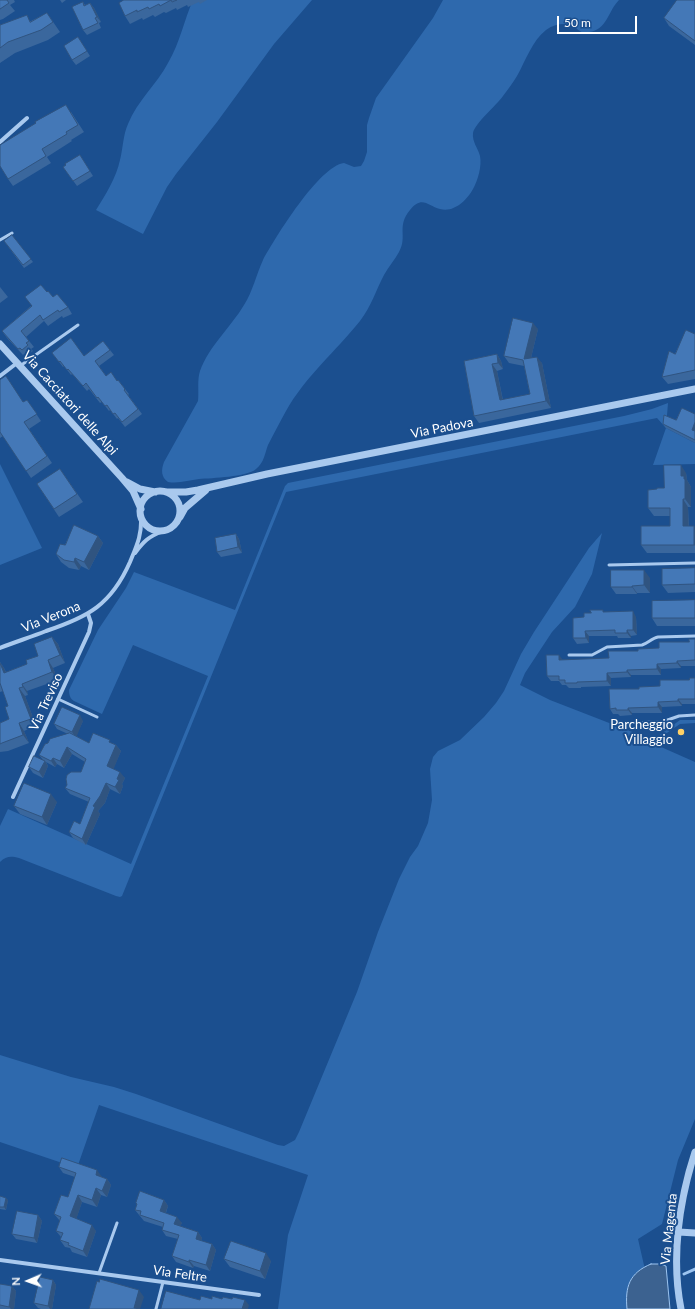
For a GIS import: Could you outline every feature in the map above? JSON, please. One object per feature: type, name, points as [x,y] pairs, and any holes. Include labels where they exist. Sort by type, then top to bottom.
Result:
[{"type":"street","points":[[0,142],[27,118]]},
{"type":"street","name":"Via Cacciatori delle Alpi","points":[[0,344],[122,478],[132,491],[144,522],[148,527],[153,530],[163,531]]},
{"type":"street","points":[[0,376],[18,364]]},
{"type":"street","name":"Via Padova","points":[[167,492],[186,492],[267,474],[695,389]]},
{"type":"street","name":"Via Cacciatori delle Alpi","points":[[122,478],[140,489],[167,492]]},
{"type":"street","name":"Via Padova","points":[[179,518],[185,508],[193,500],[211,487]]},
{"type":"street","points":[[141,512],[145,499],[152,493],[157,492]]},
{"type":"street","points":[[163,531],[173,526],[179,518],[180,512],[178,502],[171,494],[167,492]]},
{"type":"street","name":"Via Verona","points":[[0,648],[68,624],[88,614],[101,605],[115,589],[131,558],[140,537],[142,527],[141,512]]},
{"type":"street","name":"Via Verona","points":[[131,558],[145,540],[154,534],[163,531]]},
{"type":"street","name":"Via Treviso","points":[[13,796],[90,628],[91,620],[88,614]]},
{"type":"street","name":"Via Magenta","points":[[681,1309],[677,1272],[679,1232],[685,1188],[695,1152]]},
{"type":"street","points":[[679,1232],[695,1233]]},
{"type":"street","name":"Via Feltre","points":[[0,1260],[259,1295]]},
{"type":"lane","points":[[0,240],[12,233]]},
{"type":"lane","points":[[18,364],[78,325]]},
{"type":"lane","points":[[609,565],[695,564]]},
{"type":"lane","points":[[569,655],[592,655],[607,646],[642,645],[646,644],[653,638],[658,637],[695,636]]},
{"type":"lane","points":[[58,698],[97,717]]},
{"type":"lane","points":[[624,723],[664,722],[678,716],[695,715]]},
{"type":"lane","points":[[99,1273],[116,1223]]},
{"type":"lane","points":[[156,1309],[163,1282]]},
{"type":"shaded area","points":[[193,0],[312,0],[274,44],[217,122],[176,174],[167,187],[143,234],[96,210],[116,173],[128,124],[136,108],[163,71],[172,55]]},
{"type":"shaded area","points":[[443,0],[619,0],[615,4],[604,24],[595,31],[587,33],[572,25],[559,24],[552,26],[541,34],[512,84],[500,100],[478,124],[473,133],[473,139],[480,156],[480,168],[475,185],[470,193],[460,205],[450,209],[445,210],[436,208],[422,202],[418,203],[410,210],[404,221],[403,241],[401,246],[397,255],[387,269],[367,310],[351,332],[311,375],[302,387],[286,411],[268,445],[263,461],[259,467],[252,472],[245,474],[220,478],[168,482],[163,476],[163,465],[198,401],[199,374],[209,353],[244,305],[250,294],[263,260],[287,220],[311,189],[322,176],[334,167],[344,163],[354,167],[361,166],[367,152],[367,125],[376,98],[433,18]]},
{"type":"shaded area","points":[[668,403],[666,428],[657,418],[286,492],[122,896],[116,896],[19,858],[9,857],[0,862],[0,826],[8,809],[131,864],[208,676],[133,645],[102,714],[72,699],[69,690],[98,630],[126,588],[134,572],[235,610],[285,486],[288,483],[624,416],[652,409]]},
{"type":"shaded area","points":[[666,428],[695,443],[695,464],[653,465]]},
{"type":"shaded area","points":[[0,464],[42,548],[0,565]]},
{"type":"shaded area","points":[[602,533],[592,574],[575,607],[552,632],[525,673],[520,685],[550,700],[653,740],[680,720],[695,720],[695,723],[680,724],[652,743],[695,762],[695,1119],[678,1160],[662,1224],[638,1239],[654,1309],[278,1309],[288,1235],[308,1175],[99,1105],[77,1168],[0,1142],[0,1055],[71,1077],[114,1087],[136,1094],[278,1145],[284,1146],[295,1140],[357,992],[378,932],[399,879],[410,857],[418,846],[428,823],[432,800],[430,769],[433,757],[438,751],[460,740],[496,703],[504,691],[521,654],[534,632],[589,548]]},
{"type":"shaded area","points":[[651,1264],[666,1266],[670,1309],[627,1309],[628,1287],[633,1276]]},
{"type":"building","points":[[0,0],[7,0],[9,3],[0,9]]},
{"type":"building","points":[[124,0],[171,0],[160,6],[159,4],[149,9],[148,7],[137,12],[137,10],[125,16],[119,3]]},
{"type":"building","points":[[677,0],[695,0],[695,41],[664,18]]},
{"type":"building","points":[[83,2],[84,6],[90,3],[97,17],[95,18],[98,23],[83,30],[72,7]]},
{"type":"building","points":[[47,13],[53,22],[41,30],[8,42],[0,48],[0,25],[27,15],[30,22]]},
{"type":"building","points":[[78,37],[87,51],[72,60],[64,46]]},
{"type":"building","points":[[66,105],[78,125],[66,132],[67,134],[42,149],[46,156],[8,179],[0,166],[0,145],[36,123],[35,122]]},
{"type":"building","points":[[80,155],[90,171],[73,181],[63,167],[66,165],[65,164]]},
{"type":"building","points":[[12,235],[31,259],[23,265],[4,241]]},
{"type":"building","points":[[41,285],[53,297],[57,294],[68,307],[59,312],[58,310],[43,320],[40,315],[21,331],[29,341],[26,343],[28,345],[22,350],[20,348],[18,349],[2,331],[32,306],[25,297]]},
{"type":"building","points":[[513,318],[533,323],[524,359],[537,357],[546,401],[474,416],[464,361],[497,354],[498,363],[492,364],[500,400],[530,394],[523,360],[504,356]]},
{"type":"building","points":[[686,330],[695,334],[695,370],[662,377],[669,351],[675,354]]},
{"type":"building","points":[[71,338],[84,356],[103,341],[110,350],[95,361],[106,376],[111,372],[125,389],[124,390],[138,409],[122,422],[115,413],[113,414],[107,405],[105,406],[98,397],[97,398],[86,383],[83,386],[52,353]]},
{"type":"building","points":[[6,376],[23,402],[27,400],[37,414],[24,422],[47,456],[26,471],[0,432],[0,380]]},
{"type":"building","points":[[682,408],[695,414],[695,422],[692,430],[695,431],[695,440],[663,424],[664,415],[676,420]]},
{"type":"building","points":[[664,465],[681,465],[681,476],[684,476],[685,479],[683,526],[694,526],[694,545],[641,545],[641,526],[670,526],[670,508],[648,508],[648,490],[664,488]]},
{"type":"building","points":[[60,469],[77,494],[54,509],[37,484]]},
{"type":"building","points":[[74,525],[98,536],[84,562],[75,558],[74,562],[64,560],[56,554],[60,544],[65,545]]},
{"type":"building","points":[[236,534],[238,547],[217,552],[215,538]]},
{"type":"building","points":[[695,568],[695,584],[662,585],[662,569]]},
{"type":"building","points":[[611,570],[644,570],[644,585],[632,587],[611,587]]},
{"type":"building","points":[[695,600],[695,618],[652,618],[652,601]]},
{"type":"building","points":[[590,610],[603,610],[603,612],[633,611],[633,630],[627,630],[627,633],[615,633],[615,630],[585,631],[586,638],[573,638],[573,618],[584,617],[584,613],[591,613]]},
{"type":"building","points":[[52,637],[60,655],[48,660],[52,672],[22,684],[23,687],[19,688],[31,719],[19,723],[23,735],[0,744],[0,723],[9,719],[5,707],[8,706],[0,683],[0,663],[4,673],[27,664],[26,660],[38,656],[34,644]]},
{"type":"building","points":[[689,639],[695,639],[695,660],[657,664],[657,669],[627,670],[627,672],[607,673],[607,681],[565,683],[565,680],[559,680],[559,676],[547,676],[546,655],[559,655],[559,660],[609,658],[608,651],[638,651],[638,649],[659,648],[659,642],[689,642]]},
{"type":"building","points":[[690,678],[695,678],[695,699],[678,699],[678,701],[658,702],[658,707],[628,708],[628,710],[616,710],[616,708],[610,709],[609,689],[639,689],[639,687],[660,686],[660,680],[689,680]]},
{"type":"building","points":[[62,707],[80,715],[72,732],[54,724]]},
{"type":"building","points":[[70,733],[89,743],[93,733],[110,740],[109,742],[116,745],[107,766],[120,772],[117,779],[119,780],[115,787],[106,783],[93,806],[95,807],[82,839],[69,832],[74,821],[80,824],[90,798],[65,788],[67,785],[67,775],[71,772],[81,772],[86,759],[67,747],[60,761],[53,758],[51,761],[39,755],[45,744],[48,743],[50,739]]},
{"type":"building","points":[[34,756],[45,761],[39,772],[29,767]]},
{"type":"building","points":[[24,783],[51,794],[42,817],[14,806]]},
{"type":"building","points":[[62,1158],[97,1170],[96,1175],[107,1179],[102,1191],[96,1188],[92,1200],[78,1195],[70,1216],[92,1225],[83,1251],[60,1240],[63,1233],[56,1231],[61,1217],[54,1214],[61,1195],[68,1197],[76,1173],[59,1167]]},
{"type":"building","points":[[140,1191],[164,1200],[160,1211],[177,1217],[174,1224],[198,1232],[196,1239],[212,1244],[206,1265],[189,1260],[189,1262],[172,1256],[179,1235],[162,1230],[164,1223],[140,1215],[141,1211],[135,1210]]},
{"type":"building","points":[[0,1196],[6,1198],[4,1207],[0,1207]]},
{"type":"building","points":[[17,1211],[38,1215],[34,1238],[12,1234]]},
{"type":"building","points":[[231,1241],[266,1253],[260,1271],[224,1259]]},
{"type":"building","points":[[40,1277],[53,1280],[48,1306],[34,1303]]},
{"type":"building","points":[[100,1279],[139,1290],[134,1308],[136,1309],[89,1309],[97,1281],[99,1282]]},
{"type":"building","points":[[0,1284],[12,1286],[9,1307],[0,1305]]},
{"type":"building","points":[[166,1291],[200,1300],[201,1296],[212,1299],[212,1296],[222,1299],[223,1297],[232,1299],[233,1297],[245,1300],[242,1309],[161,1309]]},
{"type":"waterway","points":[[684,1274],[695,1269]]},
{"type":"place","name":"Parcheggio Villaggio","points":[[681,732]]}]
